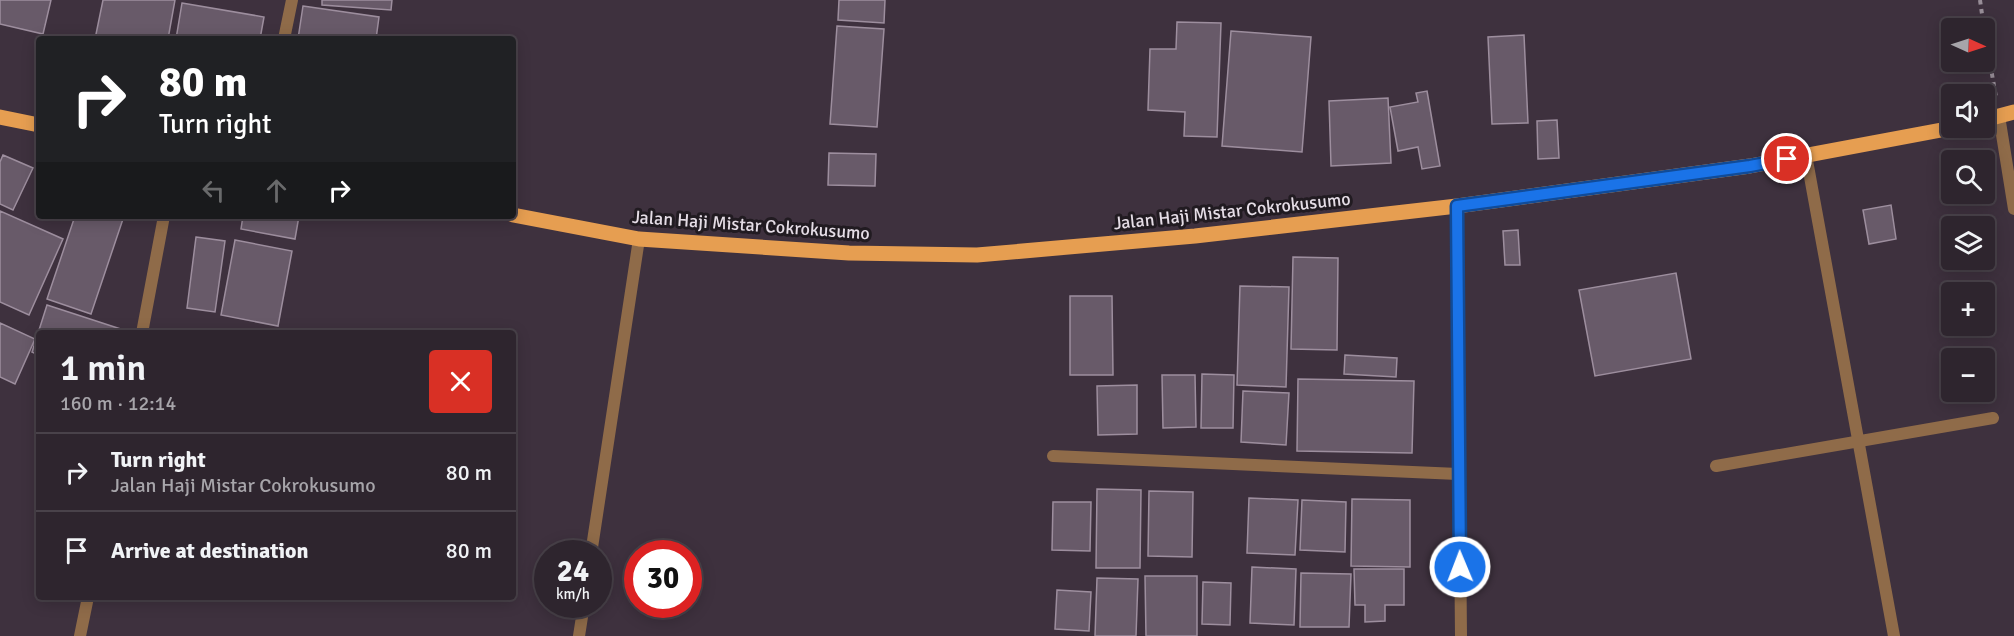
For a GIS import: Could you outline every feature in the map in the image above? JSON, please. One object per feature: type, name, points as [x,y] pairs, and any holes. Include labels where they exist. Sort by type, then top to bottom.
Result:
[{"type":"main road","points":[[1995,117],[2014,112]]},
{"type":"main road","points":[[1,120],[36,125]]},
{"type":"main road","name":"Jalan Haji Mistar Cokrokusumo","points":[[516,216],[639,239],[849,253],[977,255],[1194,236],[1457,206],[1750,166],[1941,130]]},
{"type":"street","points":[[285,36],[292,0]]},
{"type":"street","points":[[1995,130],[2014,209]]},
{"type":"street","points":[[1806,155],[1894,636]]},
{"type":"street","points":[[1457,206],[1461,636]]},
{"type":"street","points":[[143,330],[163,219]]},
{"type":"street","points":[[593,540],[639,239]]},
{"type":"street","points":[[1716,466],[1993,418]]},
{"type":"street","points":[[1053,456],[1458,474]]},
{"type":"street","points":[[80,636],[87,600]]},
{"type":"street","points":[[579,636],[582,618]]},
{"type":"path","points":[[1980,0],[1982,18]]},
{"type":"building","points":[[0,0],[51,0],[43,34],[0,24]]},
{"type":"building","points":[[103,0],[175,0],[169,36],[96,36]]},
{"type":"building","points":[[322,0],[392,0],[391,10],[322,5]]},
{"type":"building","points":[[839,0],[885,0],[884,23],[838,20]]},
{"type":"building","points":[[182,3],[264,17],[261,36],[176,36]]},
{"type":"building","points":[[303,6],[379,17],[376,36],[298,36]]},
{"type":"building","points":[[1177,22],[1221,23],[1217,137],[1184,136],[1185,112],[1148,110],[1150,49],[1176,49]]},
{"type":"building","points":[[837,26],[884,29],[877,127],[830,124]]},
{"type":"building","points":[[1231,31],[1311,37],[1302,152],[1222,146]]},
{"type":"building","points":[[1524,35],[1528,123],[1492,124],[1488,37]]},
{"type":"building","points":[[1427,91],[1440,166],[1422,169],[1418,147],[1398,151],[1390,107],[1418,102],[1416,93]]},
{"type":"building","points":[[1388,98],[1391,163],[1331,166],[1329,101]]},
{"type":"building","points":[[1557,120],[1559,158],[1538,159],[1537,121]]},
{"type":"building","points":[[829,153],[876,154],[875,186],[828,185]]},
{"type":"building","points":[[3,155],[33,168],[13,210],[0,204],[0,162]]},
{"type":"building","points":[[1891,205],[1896,239],[1869,244],[1863,210]]},
{"type":"building","points":[[0,211],[63,239],[29,315],[0,302]]},
{"type":"building","points":[[74,219],[123,219],[91,314],[47,299]]},
{"type":"building","points":[[243,219],[298,219],[295,239],[241,229]]},
{"type":"building","points":[[1518,230],[1520,265],[1505,265],[1503,231]]},
{"type":"building","points":[[196,237],[225,241],[215,312],[187,308]]},
{"type":"building","points":[[235,240],[292,251],[278,326],[221,315]]},
{"type":"building","points":[[1293,257],[1338,258],[1337,350],[1291,349]]},
{"type":"building","points":[[1676,273],[1691,359],[1595,376],[1579,290]]},
{"type":"building","points":[[1240,286],[1289,287],[1286,387],[1237,385]]},
{"type":"building","points":[[1070,296],[1112,296],[1113,375],[1070,375]]},
{"type":"building","points":[[47,305],[124,330],[39,330]]},
{"type":"building","points":[[0,323],[35,339],[15,384],[0,377]]},
{"type":"building","points":[[36,339],[36,354],[32,352]]},
{"type":"building","points":[[1345,355],[1397,358],[1396,377],[1344,374]]},
{"type":"building","points":[[1202,374],[1234,375],[1233,428],[1201,428]]},
{"type":"building","points":[[1162,375],[1195,375],[1196,427],[1163,428]]},
{"type":"building","points":[[1298,379],[1414,381],[1412,453],[1297,451]]},
{"type":"building","points":[[1137,385],[1137,434],[1098,435],[1097,386]]},
{"type":"building","points":[[1243,391],[1289,393],[1286,445],[1241,442]]},
{"type":"building","points":[[1097,489],[1141,490],[1140,568],[1096,568]]},
{"type":"building","points":[[1149,491],[1193,492],[1192,557],[1148,556]]},
{"type":"building","points":[[1249,498],[1298,500],[1295,555],[1247,553]]},
{"type":"building","points":[[1352,499],[1410,500],[1410,567],[1351,566]]},
{"type":"building","points":[[1302,500],[1346,502],[1345,552],[1300,550]]},
{"type":"building","points":[[1053,502],[1091,502],[1090,551],[1052,550]]},
{"type":"building","points":[[1252,567],[1296,569],[1294,625],[1250,623]]},
{"type":"building","points":[[1354,569],[1404,569],[1404,605],[1385,605],[1385,621],[1365,622],[1365,605],[1355,605]]},
{"type":"building","points":[[1301,573],[1351,574],[1349,627],[1300,627]]},
{"type":"building","points":[[1145,576],[1197,576],[1197,636],[1146,636]]},
{"type":"building","points":[[1097,578],[1138,579],[1136,636],[1095,636]]},
{"type":"building","points":[[1203,582],[1231,583],[1230,625],[1202,624]]},
{"type":"building","points":[[1057,590],[1091,592],[1089,631],[1055,629]]},
{"type":"route","points":[[1460,567],[1457,206],[1787,159]]}]
